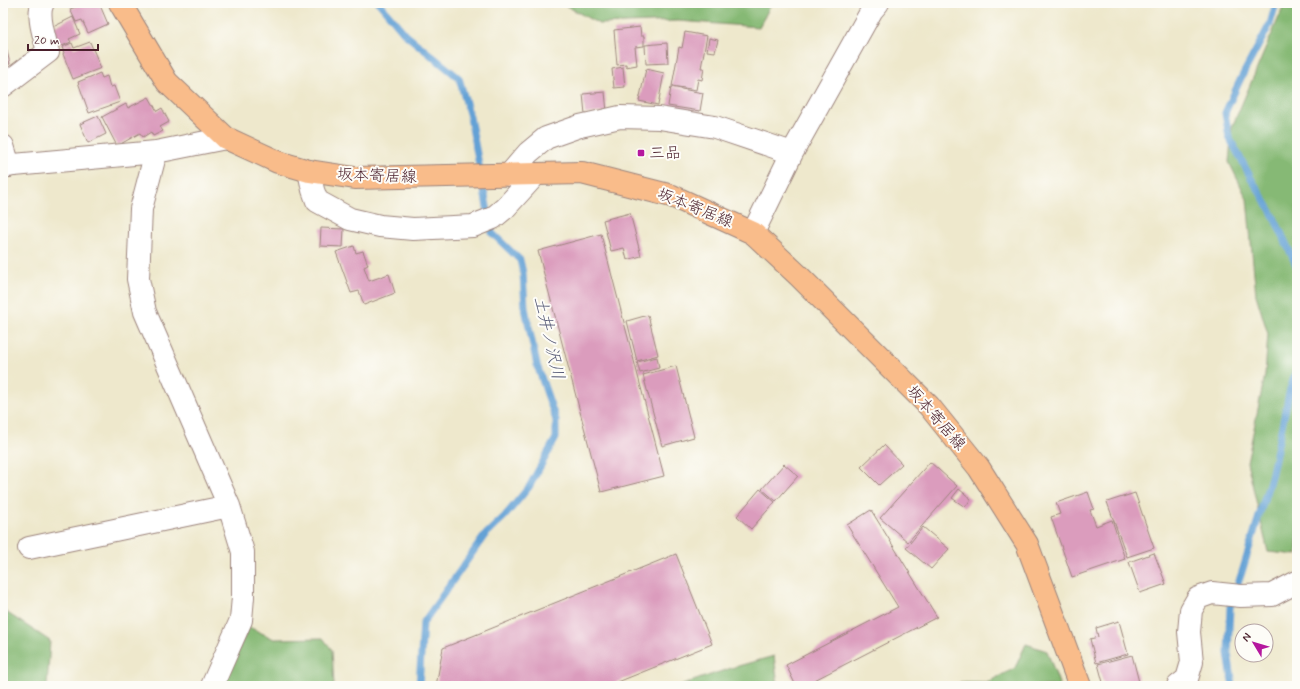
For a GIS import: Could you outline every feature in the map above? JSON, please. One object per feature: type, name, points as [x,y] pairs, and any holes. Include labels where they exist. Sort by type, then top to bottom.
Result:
[{"type":"main road","name":"坂本寄居線","points":[[120,3],[167,82],[226,138],[278,162],[309,171],[355,178],[582,173],[672,196],[753,233],[799,276],[929,406],[979,468],[1027,544],[1080,686]]},
{"type":"street","points":[[3,86],[48,52],[40,16],[40,8],[43,3]]},
{"type":"street","points":[[753,233],[792,154],[872,10],[878,3]]},
{"type":"street","points":[[509,175],[528,153],[546,138],[580,126],[620,117],[659,118],[715,127],[792,154]]},
{"type":"street","points":[[5,159],[156,152],[226,138]]},
{"type":"street","points":[[156,152],[142,209],[138,279],[145,312],[229,506],[243,552],[243,597],[241,620],[212,686]]},
{"type":"street","points":[[309,171],[313,190],[318,201],[350,219],[380,226],[413,229],[473,226],[493,218],[505,208],[536,174]]},
{"type":"street","points":[[29,548],[229,506]]},
{"type":"street","points":[[1178,686],[1187,680],[1192,662],[1189,632],[1190,617],[1191,610],[1198,598],[1212,593],[1241,596],[1272,594],[1297,582]]},
{"type":"green space","points":[[561,3],[772,3],[759,27],[678,21],[599,24]]},
{"type":"green space","points":[[1285,3],[1297,3],[1297,555],[1268,552],[1247,462],[1265,375],[1268,334],[1256,295],[1247,199],[1229,162],[1232,127]]},
{"type":"green space","points":[[3,610],[50,641],[47,686],[3,686]]},
{"type":"green space","points":[[249,627],[274,639],[323,638],[332,650],[334,686],[221,686]]},
{"type":"green space","points":[[1026,644],[1047,651],[1060,686],[958,686],[960,682],[988,682],[1015,668]]},
{"type":"green space","points":[[774,656],[778,686],[678,686],[731,668]]},
{"type":"building","points":[[75,3],[99,3],[108,24],[88,33],[82,20],[76,22],[70,9],[76,7]]},
{"type":"building","points":[[73,17],[80,34],[69,39],[71,42],[62,46],[60,42],[58,43],[51,28]]},
{"type":"building","points":[[640,27],[641,36],[644,36],[644,46],[635,47],[637,65],[626,67],[626,64],[617,65],[614,30]]},
{"type":"building","points":[[685,32],[707,36],[701,68],[704,68],[702,80],[698,79],[696,90],[672,86],[679,47],[682,48]]},
{"type":"building","points":[[3,33],[10,64],[3,65]]},
{"type":"building","points":[[709,38],[718,40],[715,52],[707,51]]},
{"type":"building","points":[[90,42],[101,68],[73,79],[63,54],[62,47],[72,43],[74,48]]},
{"type":"building","points":[[667,43],[668,63],[646,64],[645,45]]},
{"type":"building","points":[[623,67],[625,87],[614,88],[612,69]]},
{"type":"building","points":[[646,69],[664,73],[658,105],[639,101]]},
{"type":"building","points":[[100,73],[102,78],[107,76],[110,87],[114,86],[120,102],[89,113],[78,82]]},
{"type":"building","points":[[671,87],[703,93],[700,111],[668,106]]},
{"type":"building","points":[[605,92],[607,112],[585,114],[583,94]]},
{"type":"building","points":[[149,97],[157,111],[162,108],[169,122],[160,127],[163,131],[153,136],[151,132],[143,137],[140,133],[117,146],[102,117],[126,104],[128,108]]},
{"type":"building","points":[[98,116],[106,134],[88,143],[80,124]]},
{"type":"building","points":[[630,213],[641,256],[627,260],[624,248],[611,251],[603,220]]},
{"type":"building","points":[[321,228],[344,229],[343,247],[320,246]]},
{"type":"building","points":[[601,234],[664,476],[601,492],[538,251]]},
{"type":"building","points":[[354,246],[356,253],[363,251],[368,265],[364,267],[369,281],[389,274],[395,293],[364,305],[359,291],[351,293],[336,252]]},
{"type":"building","points":[[648,315],[658,355],[637,361],[627,321]]},
{"type":"building","points":[[657,357],[659,368],[640,373],[637,362]]},
{"type":"building","points":[[676,366],[694,437],[662,446],[643,375]]},
{"type":"building","points":[[884,445],[902,464],[879,485],[861,467]]},
{"type":"building","points":[[930,462],[957,486],[908,542],[880,518]]},
{"type":"building","points":[[784,464],[798,476],[776,501],[762,489]]},
{"type":"building","points":[[760,489],[775,502],[751,529],[737,516]]},
{"type":"building","points":[[959,489],[971,499],[965,507],[952,498]]},
{"type":"building","points":[[1088,492],[1094,509],[1090,510],[1096,526],[1112,520],[1125,559],[1072,577],[1051,517],[1060,514],[1056,503]]},
{"type":"building","points":[[1135,493],[1154,548],[1127,557],[1107,502]]},
{"type":"building","points":[[871,510],[937,617],[803,686],[796,686],[786,665],[898,607],[847,525]]},
{"type":"building","points":[[923,527],[949,549],[931,569],[906,548]]},
{"type":"building","points":[[1154,553],[1166,584],[1140,593],[1129,562]]},
{"type":"building","points":[[676,554],[712,644],[608,686],[436,686],[443,648]]},
{"type":"building","points":[[1119,621],[1128,654],[1096,663],[1090,639],[1098,637],[1096,628]]},
{"type":"building","points":[[1132,655],[1139,682],[1136,682],[1137,686],[1104,686],[1098,664]]},
{"type":"waterway","name":"土井ノ沢川","points":[[379,3],[406,35],[459,78],[470,117],[492,233],[520,260],[523,273],[525,308],[537,365],[556,420],[556,438],[529,487],[505,516],[485,535],[423,623],[419,686]]},
{"type":"waterway","points":[[1276,3],[1270,24],[1241,78],[1225,113],[1229,137],[1272,213],[1297,267]]},
{"type":"waterway","points":[[1233,686],[1228,653],[1230,607],[1271,477],[1290,389],[1297,369]]},
{"type":"place","name":"三品","points":[[641,153]]}]
